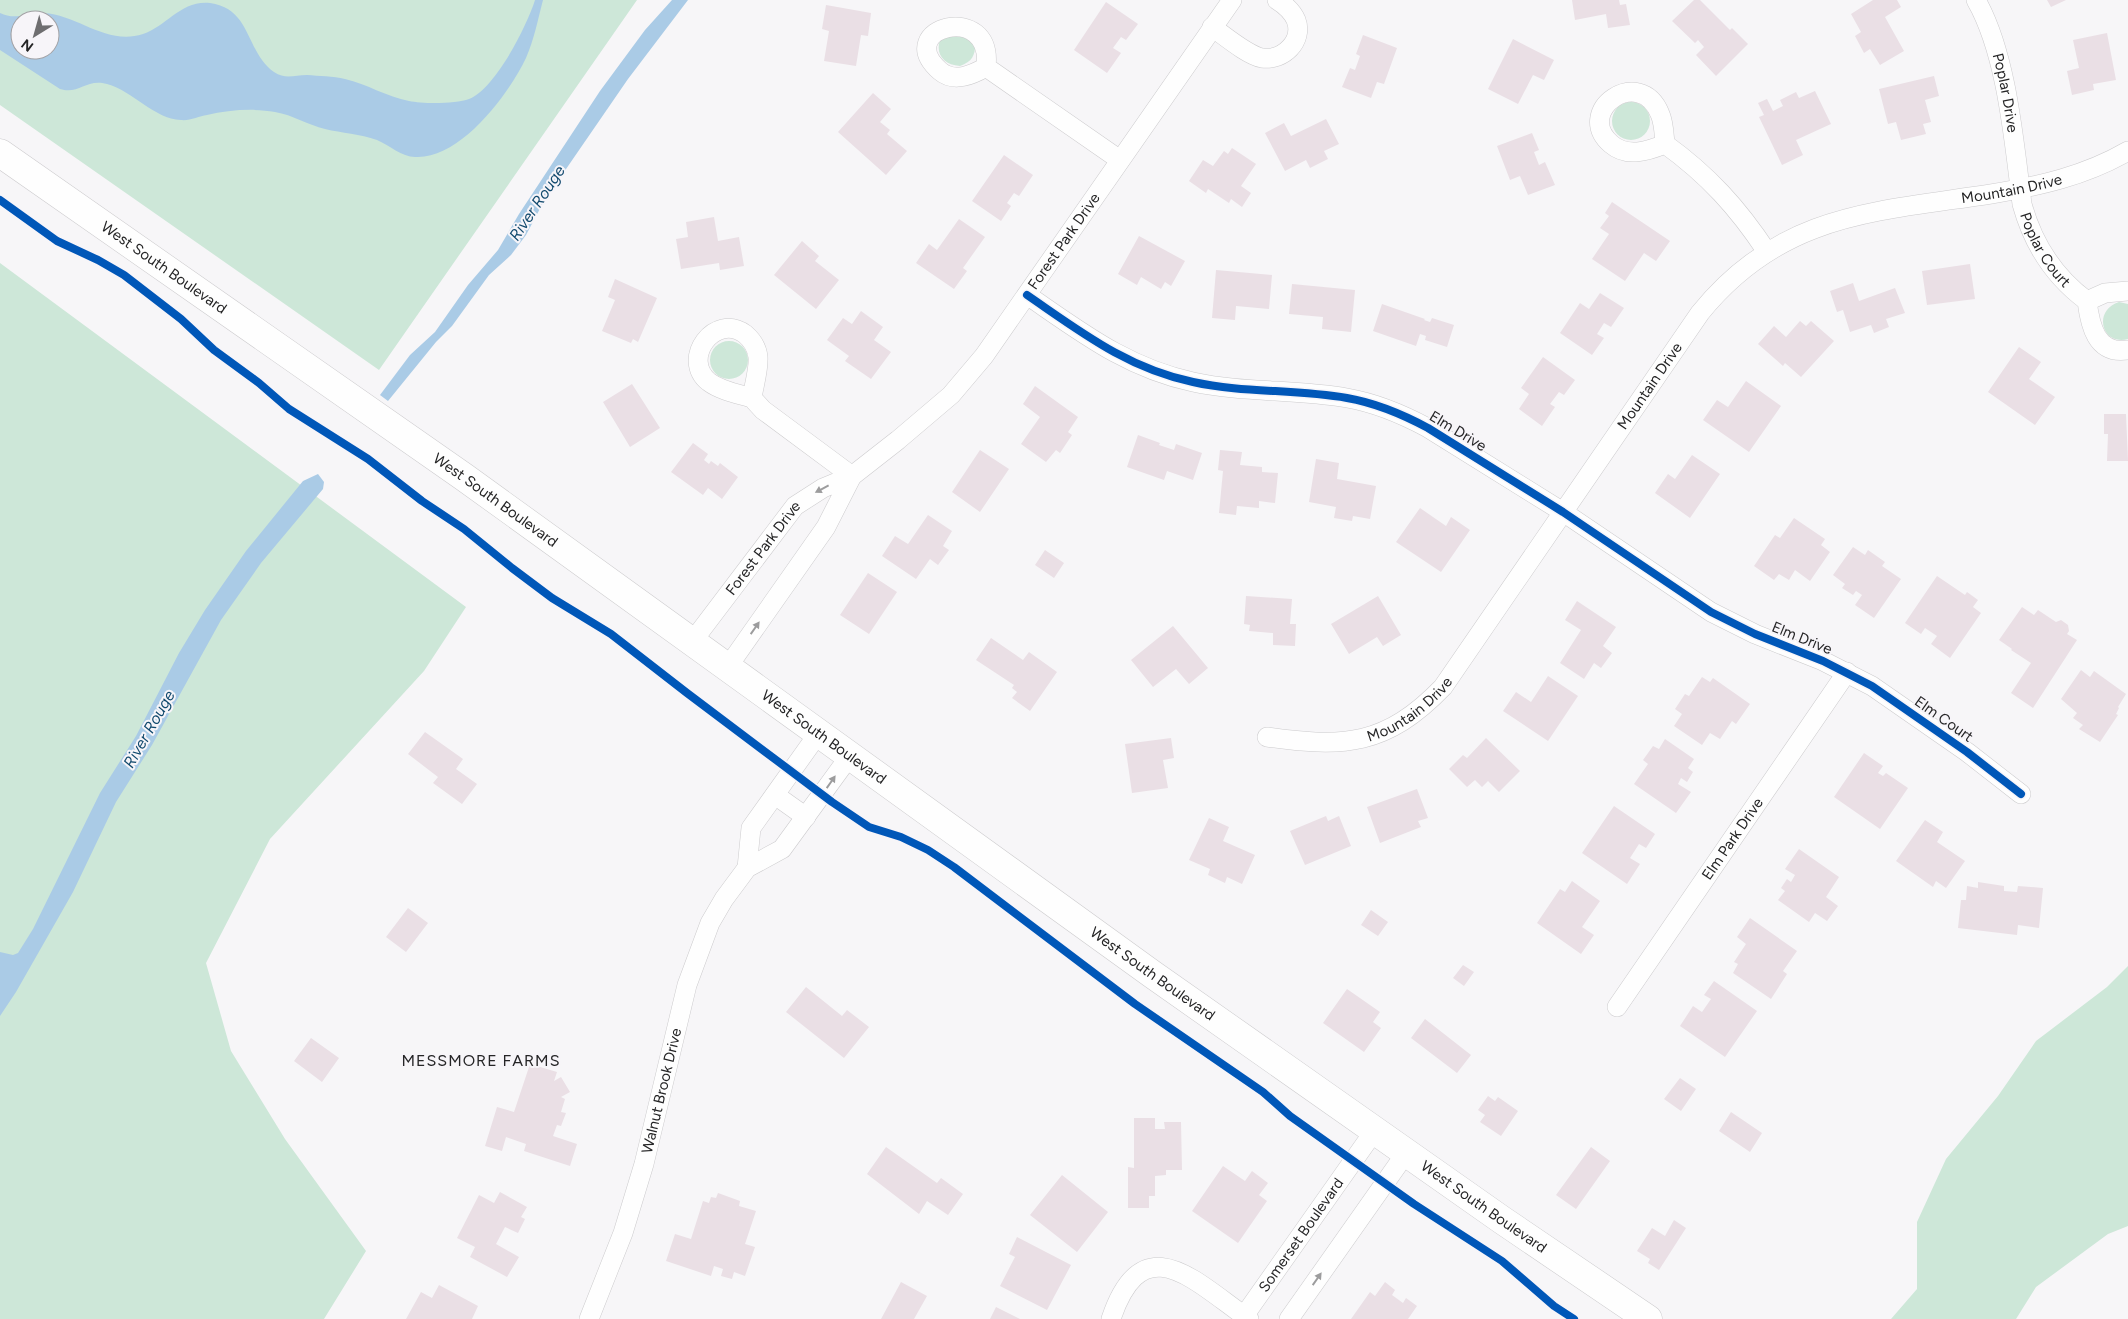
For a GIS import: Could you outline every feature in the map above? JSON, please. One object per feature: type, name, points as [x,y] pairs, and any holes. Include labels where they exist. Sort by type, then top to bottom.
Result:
[{"type":"main road","name":"West South Boulevard","points":[[0,153],[464,477],[849,757],[1152,974],[1406,1153],[1648,1319]]},
{"type":"street","name":"Forest Park Drive","points":[[692,642],[795,506],[823,488],[852,476],[898,440],[951,395],[984,356],[1232,0]]},
{"type":"street","points":[[1212,27],[1261,58],[1274,58],[1283,55],[1294,41],[1297,31],[1296,21],[1287,7],[1277,0]]},
{"type":"street","name":"Poplar Drive","points":[[1976,0],[1991,33],[1999,62],[2020,189]]},
{"type":"street","points":[[986,67],[1120,160]]},
{"type":"street","points":[[1665,144],[1692,163],[1730,200],[1767,252]]},
{"type":"street","name":"Mountain Drive","points":[[1267,738],[1309,743],[1344,742],[1388,730],[1424,707],[1443,687],[1700,313],[1740,271],[1767,252],[1808,230],[1867,213],[2020,189],[2058,181],[2079,174],[2128,151]]},
{"type":"street","name":"Poplar Court","points":[[2020,189],[2027,222],[2038,248],[2060,278],[2087,301]]},
{"type":"street","points":[[2128,292],[2105,293],[2087,301],[2090,324],[2096,337],[2110,348],[2118,351],[2128,350]]},
{"type":"street","name":"Elm Drive","points":[[1026,295],[1107,350],[1158,373],[1208,385],[1347,398],[1390,410],[1428,428],[1563,512],[1711,612],[1755,634],[1847,672]]},
{"type":"street","points":[[752,398],[763,410],[852,476]]},
{"type":"street","name":"Forest Park Drive","points":[[727,668],[826,527],[852,476]]},
{"type":"street","name":"Elm Court","points":[[1847,672],[1917,716],[2021,794]]},
{"type":"street","name":"Elm Park Drive","points":[[1617,1007],[1847,672]]},
{"type":"street","name":"Walnut Brook Drive","points":[[747,868],[751,828],[818,734]]},
{"type":"street","name":"Walnut Brook Drive","points":[[589,1319],[623,1233],[644,1164],[686,985],[698,951],[715,915],[747,868],[782,849],[849,757]]},
{"type":"street","points":[[775,795],[806,816]]},
{"type":"street","name":"Somerset Boulevard","points":[[1247,1317],[1375,1130]]},
{"type":"street","points":[[1289,1319],[1406,1153]]},
{"type":"street","points":[[1111,1319],[1117,1301],[1130,1280],[1143,1270],[1162,1267],[1174,1269],[1188,1276],[1247,1317]]},
{"type":"green space","points":[[0,0],[637,0],[379,370],[0,105]]},
{"type":"green space","points":[[943,34],[975,39],[973,56],[968,62],[960,66],[953,65],[944,60],[939,51],[940,40]]},
{"type":"green space","points":[[1631,102],[1644,108],[1650,121],[1644,134],[1631,140],[1618,134],[1612,121],[1618,108]]},
{"type":"green space","points":[[0,263],[466,607],[424,671],[270,839],[206,963],[231,1051],[285,1139],[366,1251],[324,1319],[0,1319]]},
{"type":"green space","points":[[2119,302],[2128,304],[2128,339],[2119,340],[2112,337],[2104,327],[2105,313],[2111,306]]},
{"type":"green space","points":[[729,341],[742,347],[748,360],[742,373],[729,379],[716,373],[710,360],[716,347]]},
{"type":"green space","points":[[2128,966],[2128,1226],[2108,1234],[2036,1287],[2016,1319],[1891,1319],[1917,1289],[1917,1222],[1946,1159],[1998,1096],[2036,1041],[2107,987]]},
{"type":"water","points":[[535,0],[543,0],[534,37],[526,58],[508,89],[495,106],[481,122],[449,148],[432,155],[415,157],[400,153],[377,140],[325,129],[275,112],[241,110],[215,113],[188,120],[171,118],[153,110],[126,92],[107,84],[93,83],[72,90],[60,89],[15,60],[60,60],[60,16],[105,33],[130,37],[152,30],[191,5],[210,3],[224,7],[234,13],[265,63],[278,74],[340,78],[409,101],[448,103],[469,99],[479,93],[489,83],[509,56]]},
{"type":"water","name":"River Rouge","points":[[672,0],[688,0],[628,79],[544,201],[526,235],[511,255],[489,275],[452,326],[436,342],[388,401],[380,395],[410,355],[435,332],[468,285],[498,250],[519,214],[600,91],[645,30]]},
{"type":"water","points":[[0,13],[10,16],[10,56],[0,50]]},
{"type":"water","name":"River Rouge","points":[[318,474],[324,482],[323,489],[261,563],[221,620],[152,745],[116,802],[73,892],[16,992],[0,1016],[0,952],[13,955],[18,953],[33,929],[100,793],[136,736],[179,653],[205,610],[246,551],[303,481]]},
{"type":"building","points":[[1572,0],[1619,0],[1620,5],[1626,4],[1630,25],[1608,28],[1606,14],[1575,20]]},
{"type":"building","points":[[1694,0],[1700,0],[1730,30],[1732,28],[1748,44],[1716,76],[1696,55],[1704,47],[1698,40],[1695,43],[1672,21]]},
{"type":"building","points":[[1873,0],[1897,0],[1901,7],[1885,17],[1904,51],[1880,65],[1870,49],[1864,53],[1855,36],[1861,32],[1851,14]]},
{"type":"building","points":[[2047,0],[2066,0],[2051,7]]},
{"type":"building","points":[[1106,2],[1138,24],[1126,40],[1121,37],[1113,48],[1121,53],[1107,73],[1074,50]]},
{"type":"building","points":[[826,5],[871,13],[868,36],[861,35],[856,66],[824,61],[829,31],[822,29]]},
{"type":"building","points":[[2107,33],[2116,80],[2093,84],[2094,90],[2072,95],[2067,71],[2079,68],[2073,40]]},
{"type":"building","points":[[1363,35],[1397,48],[1384,84],[1377,82],[1371,98],[1342,87],[1350,68],[1355,70],[1360,56],[1356,54]]},
{"type":"building","points":[[1513,39],[1554,60],[1544,80],[1533,75],[1518,104],[1488,89]]},
{"type":"building","points":[[1934,76],[1939,96],[1925,100],[1931,122],[1923,124],[1926,134],[1901,140],[1896,122],[1888,124],[1879,89]]},
{"type":"building","points":[[1815,91],[1831,124],[1796,140],[1803,155],[1782,165],[1759,117],[1764,115],[1758,103],[1767,99],[1773,111],[1783,106],[1780,100],[1796,92],[1799,98]]},
{"type":"building","points":[[873,93],[891,109],[880,122],[890,130],[887,134],[907,151],[886,175],[838,132]]},
{"type":"building","points":[[1326,119],[1339,144],[1324,151],[1328,159],[1310,168],[1306,160],[1285,171],[1265,133],[1284,123],[1291,136]]},
{"type":"building","points":[[1532,133],[1539,150],[1534,152],[1539,165],[1545,162],[1555,185],[1528,195],[1520,176],[1510,180],[1497,146]]},
{"type":"building","points":[[1232,148],[1256,164],[1241,186],[1251,193],[1242,207],[1231,199],[1229,203],[1208,189],[1206,193],[1189,181],[1203,160],[1213,166],[1224,151],[1228,154]]},
{"type":"building","points":[[1004,155],[1033,175],[1019,196],[1014,193],[1007,203],[1011,206],[1001,221],[972,201]]},
{"type":"building","points":[[1612,202],[1670,241],[1656,261],[1644,253],[1625,281],[1592,259],[1609,234],[1600,228],[1609,216],[1605,213]]},
{"type":"building","points":[[714,217],[718,241],[739,237],[744,266],[720,270],[719,263],[681,269],[676,239],[688,237],[686,222]]},
{"type":"building","points":[[959,219],[985,237],[963,268],[967,271],[954,289],[916,263],[929,244],[937,250]]},
{"type":"building","points":[[1139,236],[1185,261],[1171,286],[1165,282],[1161,289],[1141,277],[1137,285],[1118,274]]},
{"type":"building","points":[[802,241],[819,256],[815,261],[839,280],[816,309],[774,275]]},
{"type":"building","points":[[1970,264],[1975,299],[1927,305],[1922,271]]},
{"type":"building","points":[[1216,270],[1272,275],[1269,309],[1236,306],[1235,320],[1212,318]]},
{"type":"building","points":[[615,279],[657,298],[638,342],[633,339],[631,343],[602,331],[615,300],[608,297]]},
{"type":"building","points":[[1853,283],[1859,301],[1895,288],[1905,313],[1886,319],[1889,327],[1874,333],[1871,325],[1850,332],[1843,310],[1837,312],[1830,291]]},
{"type":"building","points":[[1292,284],[1355,290],[1351,332],[1322,329],[1323,317],[1289,314]]},
{"type":"building","points":[[1600,293],[1624,308],[1611,327],[1604,323],[1597,334],[1604,338],[1592,355],[1560,333],[1580,303],[1589,309]]},
{"type":"building","points":[[1382,304],[1430,322],[1432,318],[1454,325],[1447,347],[1425,340],[1426,336],[1420,334],[1416,346],[1373,331]]},
{"type":"building","points":[[861,311],[883,327],[874,340],[891,352],[871,379],[845,361],[849,356],[827,340],[843,318],[852,324]]},
{"type":"building","points":[[1800,321],[1806,326],[1811,321],[1834,341],[1801,377],[1785,363],[1783,366],[1758,344],[1774,326],[1786,337]]},
{"type":"building","points":[[2019,347],[2041,362],[2029,379],[2055,397],[2035,425],[1988,392]]},
{"type":"building","points":[[1543,357],[1575,380],[1564,395],[1559,392],[1550,404],[1555,407],[1542,426],[1519,409],[1529,394],[1521,388]]},
{"type":"building","points":[[1746,381],[1781,406],[1749,452],[1703,420],[1717,400],[1728,407]]},
{"type":"building","points":[[632,384],[660,428],[630,447],[603,402]]},
{"type":"building","points":[[1035,386],[1078,417],[1068,432],[1072,435],[1060,453],[1056,450],[1046,462],[1021,444],[1040,417],[1023,404]]},
{"type":"building","points":[[2104,414],[2126,414],[2128,461],[2107,461],[2108,434],[2104,434]]},
{"type":"building","points":[[1138,435],[1174,450],[1176,444],[1202,453],[1193,480],[1167,471],[1164,480],[1127,467]]},
{"type":"building","points":[[693,443],[708,454],[704,460],[709,464],[711,461],[718,466],[720,463],[738,477],[722,499],[708,488],[703,495],[671,472]]},
{"type":"building","points":[[980,450],[1009,469],[980,512],[952,492]]},
{"type":"building","points":[[1220,450],[1242,452],[1240,465],[1262,467],[1262,472],[1278,473],[1275,503],[1259,501],[1259,508],[1237,506],[1236,515],[1219,513],[1223,471],[1218,470]]},
{"type":"building","points":[[1692,455],[1720,474],[1690,518],[1655,493],[1668,474],[1675,479]]},
{"type":"building","points":[[1316,459],[1339,463],[1337,479],[1376,486],[1370,519],[1353,516],[1352,521],[1334,518],[1336,507],[1309,502]]},
{"type":"building","points":[[1420,508],[1446,526],[1451,517],[1470,530],[1441,572],[1396,542]]},
{"type":"building","points":[[928,515],[952,531],[943,546],[949,550],[938,565],[930,559],[916,579],[882,556],[895,536],[908,544]]},
{"type":"building","points":[[1794,518],[1825,539],[1821,545],[1830,552],[1810,581],[1795,570],[1789,580],[1779,574],[1774,580],[1754,566],[1775,535],[1780,538]]},
{"type":"building","points":[[1853,547],[1865,555],[1868,550],[1885,562],[1882,566],[1901,579],[1874,618],[1855,605],[1862,595],[1856,591],[1853,595],[1842,588],[1845,584],[1833,575]]},
{"type":"building","points":[[1045,550],[1064,563],[1054,578],[1035,565]]},
{"type":"building","points":[[868,573],[897,592],[869,634],[840,615]]},
{"type":"building","points":[[1937,576],[1965,595],[1967,592],[1978,600],[1973,607],[1981,613],[1950,658],[1931,644],[1937,636],[1925,628],[1921,634],[1905,623]]},
{"type":"building","points":[[1246,596],[1292,599],[1290,624],[1296,624],[1295,646],[1273,645],[1273,633],[1249,631],[1250,625],[1244,624]]},
{"type":"building","points":[[1378,596],[1401,635],[1383,646],[1377,637],[1349,654],[1331,624]]},
{"type":"building","points":[[1577,601],[1616,627],[1603,646],[1612,653],[1601,668],[1594,663],[1584,679],[1560,663],[1581,630],[1565,620]]},
{"type":"building","points":[[2022,607],[2034,615],[2038,610],[2056,622],[2061,620],[2068,625],[2069,631],[2067,634],[2077,640],[2033,708],[2011,693],[2031,663],[1999,640]]},
{"type":"building","points":[[1173,626],[1208,668],[1189,684],[1176,669],[1153,687],[1131,660]]},
{"type":"building","points":[[991,638],[1023,660],[1029,652],[1057,672],[1030,711],[1012,698],[1017,692],[1012,688],[1014,685],[976,660]]},
{"type":"building","points":[[2081,670],[2090,677],[2094,671],[2126,694],[2118,707],[2116,714],[2118,715],[2100,742],[2079,729],[2083,725],[2073,718],[2077,713],[2061,699]]},
{"type":"building","points":[[1548,676],[1578,696],[1548,741],[1503,711],[1516,692],[1531,702]]},
{"type":"building","points":[[1702,677],[1710,682],[1713,678],[1750,704],[1736,724],[1732,721],[1720,739],[1710,733],[1702,745],[1674,726],[1682,714],[1675,709],[1685,694],[1689,696]]},
{"type":"building","points":[[425,732],[463,759],[456,769],[477,784],[462,804],[433,783],[438,777],[408,754]]},
{"type":"building","points":[[1171,738],[1174,758],[1163,760],[1168,788],[1132,793],[1125,744]]},
{"type":"building","points":[[1486,738],[1520,771],[1499,792],[1488,781],[1482,787],[1475,780],[1467,787],[1449,769],[1463,755],[1467,758]]},
{"type":"building","points":[[1665,739],[1694,759],[1688,768],[1693,772],[1687,782],[1681,778],[1678,784],[1691,792],[1676,813],[1634,784],[1648,764],[1643,760],[1653,746],[1659,749]]},
{"type":"building","points":[[1864,753],[1883,766],[1878,773],[1883,776],[1886,773],[1908,788],[1880,829],[1834,797]]},
{"type":"building","points":[[1417,789],[1428,818],[1418,821],[1421,827],[1380,843],[1367,807]]},
{"type":"building","points":[[1614,806],[1655,834],[1646,848],[1639,844],[1630,858],[1640,864],[1627,884],[1582,853]]},
{"type":"building","points":[[1326,816],[1328,821],[1339,816],[1351,846],[1305,865],[1290,831]]},
{"type":"building","points":[[1209,818],[1229,827],[1223,841],[1255,855],[1242,884],[1227,877],[1225,883],[1208,875],[1210,869],[1189,860]]},
{"type":"building","points":[[1925,820],[1943,832],[1937,842],[1965,861],[1946,888],[1936,881],[1933,887],[1896,861]]},
{"type":"building","points":[[1799,849],[1839,877],[1826,897],[1838,906],[1827,921],[1815,913],[1809,922],[1778,900],[1785,891],[1781,888],[1787,879],[1791,882],[1795,875],[1785,869]]},
{"type":"building","points":[[1572,881],[1600,901],[1582,927],[1594,935],[1581,954],[1537,923],[1560,889],[1565,892]]},
{"type":"building","points":[[1978,882],[2004,886],[2004,891],[2017,892],[2018,886],[2043,888],[2039,928],[2018,925],[2017,935],[1958,928],[1961,900],[1966,900],[1967,886],[1978,888]]},
{"type":"building","points":[[408,908],[428,923],[406,952],[386,937]]},
{"type":"building","points":[[1371,910],[1388,922],[1378,936],[1361,925]]},
{"type":"building","points":[[1750,918],[1797,951],[1783,971],[1787,974],[1771,999],[1733,973],[1738,964],[1734,962],[1746,944],[1737,937]]},
{"type":"building","points":[[1463,965],[1474,972],[1464,986],[1453,978]]},
{"type":"building","points":[[1714,981],[1757,1011],[1725,1057],[1680,1026],[1693,1006],[1702,1012],[1711,999],[1704,995]]},
{"type":"building","points":[[806,987],[842,1016],[847,1010],[869,1027],[844,1058],[786,1012]]},
{"type":"building","points":[[1347,989],[1380,1012],[1373,1022],[1381,1028],[1364,1052],[1323,1023]]},
{"type":"building","points":[[1425,1019],[1471,1055],[1457,1073],[1411,1038]]},
{"type":"building","points":[[311,1038],[339,1058],[322,1082],[294,1061]]},
{"type":"building","points":[[530,1064],[557,1072],[554,1081],[561,1077],[570,1092],[561,1097],[565,1099],[561,1112],[566,1113],[561,1126],[557,1125],[553,1136],[577,1144],[570,1166],[524,1151],[526,1144],[506,1137],[502,1151],[485,1146],[497,1107],[514,1112]]},
{"type":"building","points":[[1680,1078],[1696,1089],[1681,1111],[1664,1099]]},
{"type":"building","points":[[1488,1096],[1495,1101],[1498,1097],[1518,1111],[1501,1136],[1480,1122],[1485,1115],[1478,1110]]},
{"type":"building","points":[[1731,1112],[1762,1133],[1750,1152],[1719,1131]]},
{"type":"building","points":[[1134,1118],[1155,1118],[1155,1129],[1165,1129],[1164,1122],[1181,1122],[1182,1170],[1166,1170],[1166,1175],[1155,1176],[1155,1196],[1149,1196],[1149,1208],[1128,1208],[1128,1167],[1134,1168]]},
{"type":"building","points":[[886,1147],[937,1183],[941,1178],[963,1194],[948,1215],[927,1201],[919,1214],[867,1174]]},
{"type":"building","points":[[1591,1147],[1610,1161],[1576,1209],[1556,1195]]},
{"type":"building","points":[[1223,1166],[1245,1181],[1252,1171],[1268,1183],[1259,1195],[1267,1201],[1238,1243],[1192,1211]]},
{"type":"building","points":[[1062,1175],[1108,1212],[1077,1252],[1030,1215]]},
{"type":"building","points":[[500,1192],[527,1207],[521,1217],[525,1219],[518,1233],[505,1227],[496,1244],[519,1257],[507,1277],[470,1257],[475,1247],[457,1238],[479,1195],[494,1203]]},
{"type":"building","points":[[718,1193],[740,1201],[739,1206],[756,1211],[745,1244],[755,1247],[745,1276],[734,1272],[732,1279],[721,1276],[723,1269],[714,1266],[711,1276],[666,1261],[675,1234],[691,1239],[703,1201],[709,1203],[711,1197],[716,1198]]},
{"type":"building","points":[[1674,1220],[1686,1228],[1659,1270],[1648,1263],[1650,1259],[1637,1251],[1652,1228],[1665,1236]]},
{"type":"building","points":[[1017,1237],[1071,1265],[1047,1310],[1000,1286],[1015,1257],[1009,1254]]},
{"type":"building","points":[[901,1282],[927,1296],[914,1319],[881,1319]]},
{"type":"building","points":[[1385,1282],[1395,1290],[1392,1295],[1403,1303],[1406,1298],[1417,1306],[1408,1319],[1351,1319],[1370,1292],[1375,1296]]},
{"type":"building","points":[[439,1285],[478,1306],[472,1319],[406,1319],[421,1292],[432,1298]]},
{"type":"building","points":[[996,1307],[1020,1319],[990,1319]]},
{"type":"cycle path","points":[[0,200],[57,241],[98,260],[124,275],[181,319],[214,350],[259,383],[289,409],[368,459],[422,501],[464,529],[552,598],[611,634],[832,802],[869,827],[901,837],[928,850],[954,867],[1135,1004],[1263,1092],[1290,1116],[1414,1204],[1502,1261],[1554,1306],[1574,1319]]},
{"type":"cycle path","points":[[1027,295],[1105,347],[1147,368],[1169,376],[1231,388],[1308,393],[1358,400],[1379,406],[1428,428],[1563,512],[1711,612],[1755,634],[1823,661],[1872,686],[1967,752],[2021,794]]},
{"type":"district","name":"MESSMORE FARMS","points":[[481,1060]]}]
